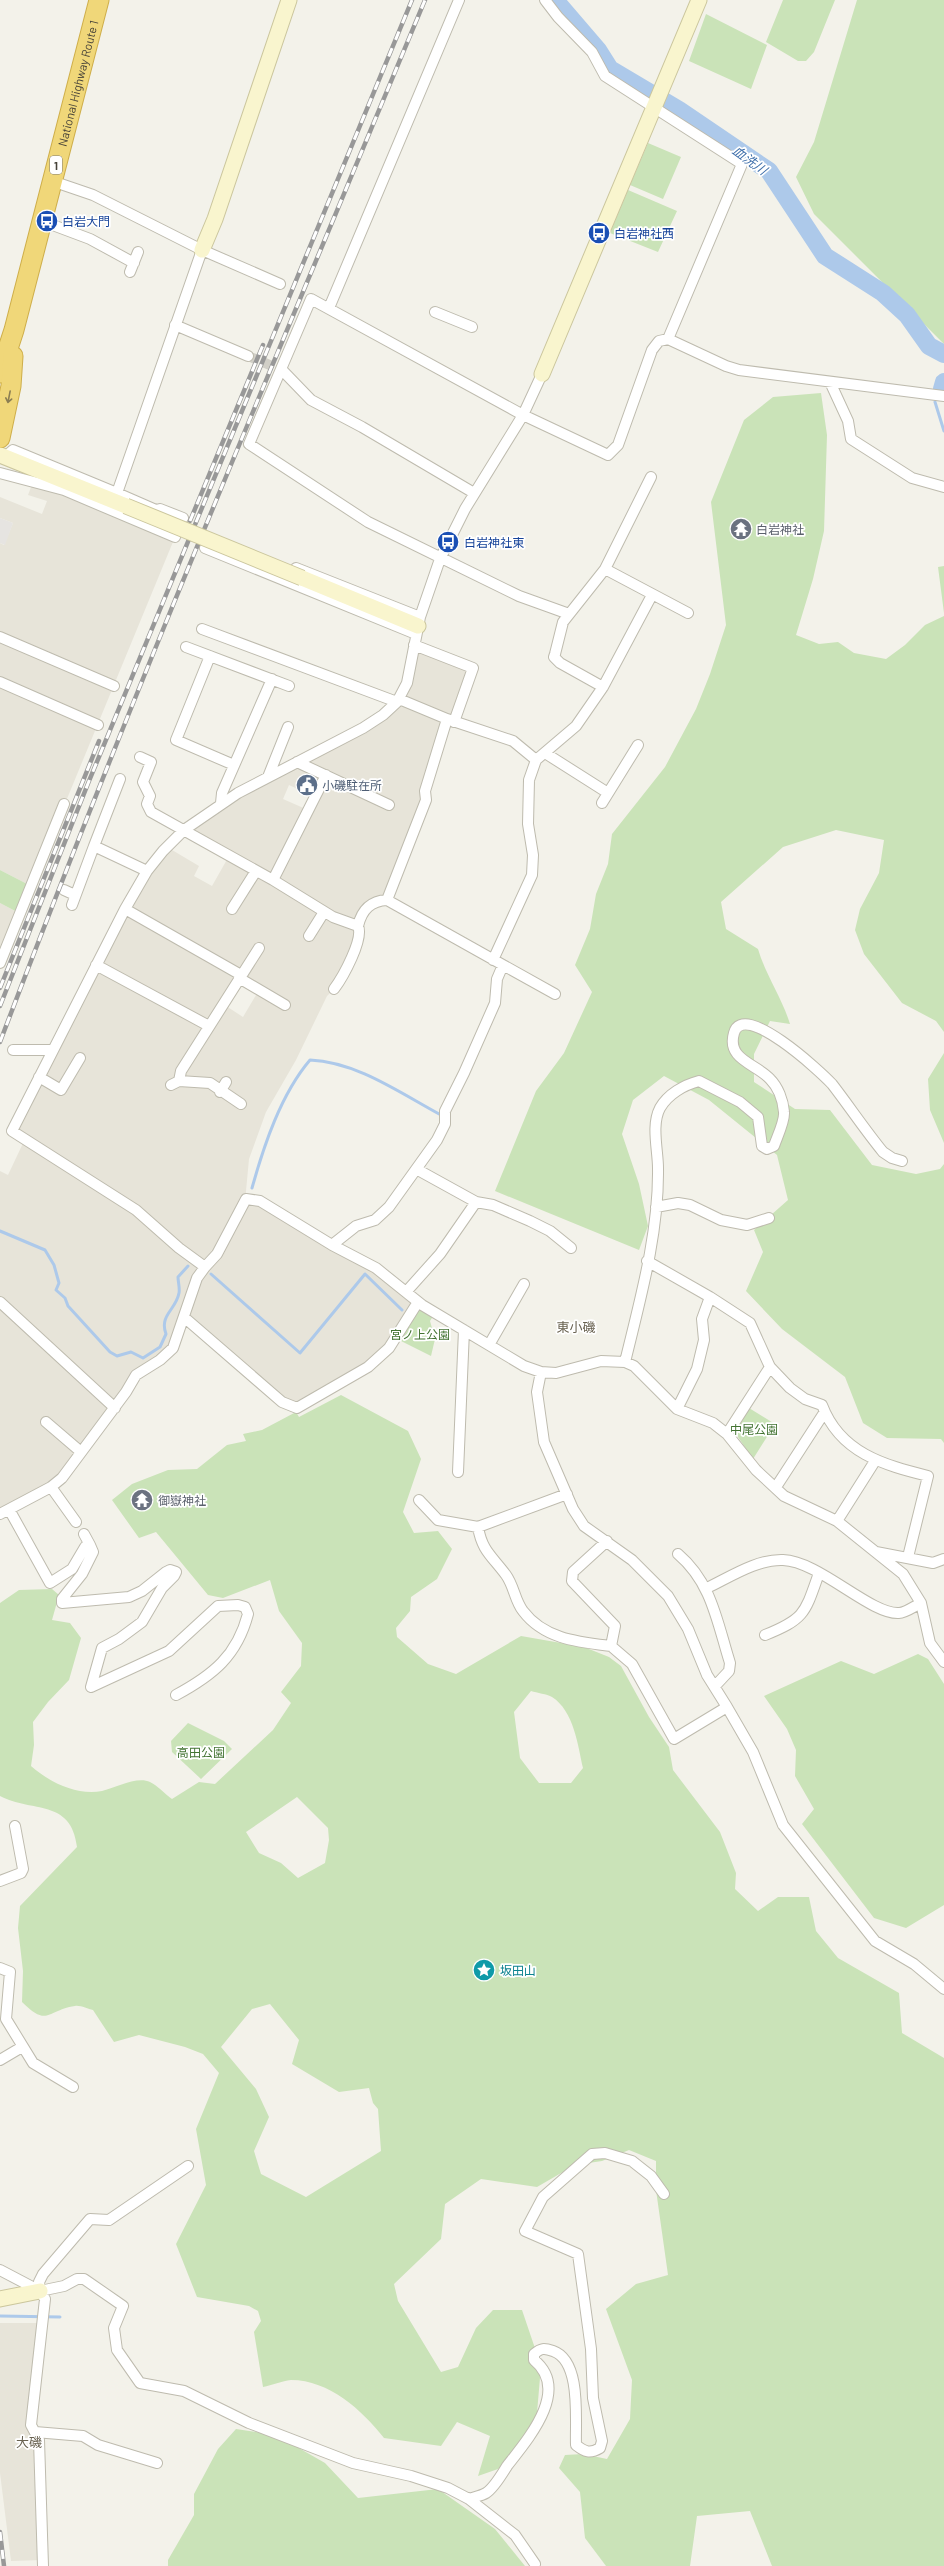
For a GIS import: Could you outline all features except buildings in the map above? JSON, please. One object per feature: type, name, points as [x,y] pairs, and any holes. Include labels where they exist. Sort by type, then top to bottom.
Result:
[{"type":"highway","name":"National Highway Route 1","points":[[0,373],[14,330],[99,0]]},
{"type":"highway","name":"National Highway Route 1","points":[[0,438],[11,386],[14,330]]},
{"type":"street","points":[[117,493],[175,325],[202,250],[215,219],[288,0]]},
{"type":"street","points":[[329,308],[459,0]]},
{"type":"street","points":[[545,0],[558,17],[592,52],[605,76],[658,101],[742,164],[668,339]]},
{"type":"street","points":[[205,1267],[178,1248],[136,1210],[8,1130],[40,1077],[125,909],[147,871],[184,830],[221,804],[268,777],[363,728],[383,715],[398,700],[406,682],[418,626],[440,559],[474,493],[523,415],[542,374],[658,101],[699,0]]},
{"type":"street","points":[[52,181],[93,195],[202,250],[280,284]]},
{"type":"street","points":[[42,221],[90,239],[132,268],[138,252]]},
{"type":"street","points":[[569,614],[519,596],[440,559],[368,522],[249,444],[311,300],[329,308],[523,415],[605,453],[611,454],[618,445],[633,408],[652,350],[660,341],[668,339],[733,368],[944,396]]},
{"type":"street","points":[[435,312],[472,327]]},
{"type":"street","points":[[175,325],[194,330],[248,356]]},
{"type":"street","points":[[282,370],[311,400],[362,427],[474,493]]},
{"type":"street","points":[[830,382],[848,421],[851,439],[912,478],[944,487]]},
{"type":"street","points":[[2,456],[13,450],[156,510],[160,509],[183,518]]},
{"type":"street","points":[[2,456],[418,626]]},
{"type":"street","points":[[0,474],[64,490],[175,536]]},
{"type":"street","points":[[603,687],[554,657],[563,622],[605,569],[651,477]]},
{"type":"street","points":[[229,541],[418,626]]},
{"type":"street","points":[[205,548],[234,560],[418,626]]},
{"type":"street","points":[[234,560],[246,548]]},
{"type":"street","points":[[605,569],[688,613]]},
{"type":"street","points":[[493,960],[532,875],[533,855],[528,824],[528,780],[536,760],[576,726],[603,687],[652,595]]},
{"type":"street","points":[[202,628],[450,720],[514,741],[536,760]]},
{"type":"street","points":[[0,637],[114,686]]},
{"type":"street","points":[[387,900],[426,800],[425,791],[450,720],[472,668],[414,645]]},
{"type":"street","points":[[186,647],[289,686]]},
{"type":"street","points":[[210,656],[176,740],[234,766]]},
{"type":"street","points":[[221,804],[222,793],[272,679]]},
{"type":"street","points":[[0,682],[98,726]]},
{"type":"street","points":[[268,777],[288,727]]},
{"type":"street","points":[[602,803],[638,745]]},
{"type":"street","points":[[545,753],[608,793]]},
{"type":"street","points":[[140,757],[153,763],[143,782],[150,796],[147,804],[151,812],[273,880],[324,912],[358,926]]},
{"type":"street","points":[[297,762],[389,805]]},
{"type":"street","points":[[273,880],[326,775]]},
{"type":"street","points":[[72,905],[120,779]]},
{"type":"street","points":[[0,963],[64,804]]},
{"type":"street","points":[[94,846],[147,871]]},
{"type":"street","points":[[232,909],[256,871]]},
{"type":"street","points":[[64,890],[75,895]]},
{"type":"street","points":[[334,989],[356,947],[359,936],[358,926],[360,919],[370,904],[374,901],[387,900],[554,994]]},
{"type":"street","points":[[125,909],[240,976],[280,1005]]},
{"type":"street","points":[[309,936],[324,912]]},
{"type":"street","points":[[241,1104],[220,1092],[210,1083],[175,1083],[240,976],[259,948]]},
{"type":"street","points":[[96,965],[209,1026]]},
{"type":"street","points":[[332,1245],[356,1226],[375,1220],[389,1207],[418,1170],[440,1135],[445,1124],[445,1111],[464,1073],[495,1003],[496,979],[502,965]]},
{"type":"street","points":[[625,1362],[647,1261],[656,1207],[658,1170],[656,1124],[660,1108],[674,1093],[686,1084],[699,1081],[740,1102],[758,1117],[762,1146],[767,1149],[774,1146],[785,1113],[779,1092],[770,1078],[742,1060],[734,1049],[732,1040],[735,1028],[744,1024],[754,1024],[805,1058],[831,1083],[883,1152],[892,1158],[902,1161]]},
{"type":"street","points":[[13,1050],[53,1050]]},
{"type":"street","points":[[40,1077],[61,1090],[80,1058]]},
{"type":"street","points":[[220,1092],[226,1082]]},
{"type":"street","points":[[418,1170],[476,1202],[493,1205],[550,1231],[570,1248]]},
{"type":"street","points":[[90,1545],[85,1547],[72,1569],[50,1583],[5,1513],[51,1487],[62,1478],[115,1408],[136,1375],[160,1360],[173,1348],[185,1318],[197,1278],[217,1254],[246,1195],[260,1201],[332,1245],[376,1268],[418,1302],[519,1363],[541,1372],[556,1373],[601,1361],[625,1362],[634,1366],[677,1409],[713,1424],[728,1434],[756,1470],[794,1502],[816,1510],[837,1521],[903,1574],[921,1604],[930,1643],[944,1662]]},
{"type":"street","points":[[406,1292],[440,1254],[476,1202]]},
{"type":"street","points":[[656,1207],[678,1203],[690,1205],[721,1220],[747,1225],[769,1218]]},
{"type":"street","points":[[647,1261],[710,1297],[750,1323],[770,1367],[790,1388],[805,1399],[822,1405],[824,1413],[847,1443],[875,1461],[928,1476],[908,1557]]},
{"type":"street","points":[[489,1345],[524,1284]]},
{"type":"street","points":[[677,1409],[697,1369],[704,1340],[702,1319],[710,1297]]},
{"type":"street","points":[[0,1302],[115,1408]]},
{"type":"street","points":[[185,1318],[282,1402],[297,1408],[368,1367],[389,1348],[418,1302]]},
{"type":"street","points":[[458,1472],[464,1330]]},
{"type":"street","points":[[728,1434],[770,1367]]},
{"type":"street","points":[[541,1372],[538,1392],[544,1442],[567,1494],[584,1526],[632,1560],[668,1596],[688,1629],[707,1675],[715,1686],[753,1752],[783,1825],[876,1942],[914,1964],[944,1989]]},
{"type":"street","points":[[776,1487],[824,1413]]},
{"type":"street","points":[[46,1422],[81,1452]]},
{"type":"street","points":[[837,1521],[875,1461]]},
{"type":"street","points":[[51,1487],[76,1522]]},
{"type":"street","points":[[419,1500],[438,1520],[478,1527],[567,1494]]},
{"type":"street","points":[[478,1527],[481,1544],[508,1577],[522,1610],[541,1630],[565,1639],[611,1646],[632,1664],[674,1739],[727,1707]]},
{"type":"street","points":[[84,1534],[92,1552],[78,1580],[62,1599],[62,1603],[129,1597],[142,1591],[166,1572],[170,1570],[176,1572],[162,1588],[142,1622],[119,1639],[102,1648],[91,1687],[169,1651],[218,1606],[238,1605],[247,1610],[248,1614],[240,1639],[228,1657],[200,1682],[176,1695]]},
{"type":"street","points":[[606,1541],[573,1572],[571,1578],[573,1583],[615,1626],[611,1646]]},
{"type":"street","points":[[876,1552],[933,1563],[944,1559]]},
{"type":"street","points":[[678,1554],[696,1571],[707,1588],[730,1663],[729,1671],[715,1686]]},
{"type":"street","points":[[707,1588],[766,1561],[792,1561],[819,1573],[881,1609],[899,1614],[921,1604]]},
{"type":"street","points":[[765,1635],[792,1624],[802,1615],[819,1573]]},
{"type":"street","points":[[0,1881],[21,1872],[23,1869],[15,1826]]},
{"type":"street","points":[[0,1968],[10,1972],[6,2016],[22,2047],[33,2063],[73,2087]]},
{"type":"street","points":[[0,2060],[22,2047]]},
{"type":"street","points":[[469,2499],[487,2492],[520,2449],[546,2408],[547,2376],[541,2365],[534,2360],[534,2354],[544,2348],[558,2353],[568,2365],[574,2380],[576,2445],[584,2451],[592,2452],[600,2448],[602,2441],[593,2398],[591,2349],[578,2254],[525,2231],[543,2197],[592,2154],[605,2153],[632,2161],[642,2167],[664,2194]]},
{"type":"street","points":[[40,2291],[39,2282],[43,2274],[90,2219],[109,2220],[188,2166]]},
{"type":"street","points":[[0,2270],[40,2291],[46,2299],[46,2311],[31,2425],[39,2440],[43,2566]]},
{"type":"street","points":[[0,2299],[40,2291],[84,2279],[123,2306],[114,2328],[117,2350],[140,2383],[184,2391],[249,2423],[353,2464],[411,2476],[448,2488],[469,2499],[515,2535],[535,2564]]},
{"type":"street","points":[[36,2432],[83,2436],[98,2445],[157,2463]]},
{"type":"shaded area","points":[[33,482],[175,537],[31,886],[0,870],[0,543],[4,545],[13,523],[0,518],[0,497],[42,514],[47,501],[28,495]]},
{"type":"shaded area","points":[[0,518],[13,523],[5,545],[0,543]]},
{"type":"shaded area","points":[[414,645],[473,668],[454,722],[447,719],[438,752],[387,900],[374,901],[359,928],[334,989],[327,996],[296,1060],[266,1112],[249,1159],[246,1199],[376,1268],[418,1302],[389,1348],[297,1408],[185,1318],[173,1348],[139,1372],[62,1478],[0,1514],[0,1171],[8,1175],[25,1139],[12,1131],[96,965],[167,847],[199,866],[194,876],[212,886],[229,856],[184,830],[397,702]],"holes":[[[289,785],[315,797],[308,810],[283,799]],[[239,978],[259,990],[243,1017],[223,1004]]]},
{"type":"shaded area","points":[[0,903],[19,913],[0,963]]},
{"type":"shaded area","points":[[0,2323],[44,2323],[35,2432],[43,2560],[11,2561],[0,2473]]},
{"type":"green space","points":[[783,0],[835,0],[814,52],[806,61],[798,61],[766,42]]},
{"type":"green space","points":[[857,0],[944,0],[944,344],[814,214],[796,177],[814,142]]},
{"type":"green space","points":[[706,14],[767,45],[751,89],[689,61]]},
{"type":"green space","points":[[648,143],[681,157],[663,199],[630,185]]},
{"type":"green space","points":[[628,190],[677,211],[658,252],[610,233]]},
{"type":"green space","points":[[821,393],[827,435],[824,531],[813,579],[796,635],[819,644],[838,642],[854,653],[886,659],[905,645],[925,625],[944,616],[944,1032],[936,1021],[902,1003],[864,954],[855,930],[860,909],[879,873],[884,840],[836,830],[783,847],[721,902],[726,929],[758,949],[790,1024],[770,1021],[754,1054],[754,1082],[795,1109],[830,1110],[872,1165],[916,1174],[940,1169],[944,1164],[944,1443],[941,1439],[887,1438],[863,1423],[845,1377],[782,1329],[746,1291],[763,1252],[754,1230],[788,1200],[777,1155],[709,1100],[664,1076],[633,1100],[622,1134],[639,1184],[648,1226],[639,1250],[495,1191],[536,1091],[564,1053],[592,992],[575,965],[590,929],[596,894],[608,864],[612,834],[665,767],[696,709],[710,674],[726,625],[711,502],[744,420],[773,397]]},
{"type":"green space","points":[[944,566],[944,613],[938,567]]},
{"type":"green space","points":[[0,870],[31,886],[19,913],[0,903]]},
{"type":"green space","points":[[944,1053],[944,1143],[930,1110],[928,1079]]},
{"type":"green space","name":"宮ノ上公園","points":[[422,1305],[435,1313],[430,1321],[435,1339],[431,1356],[399,1340]]},
{"type":"green space","points":[[341,1395],[408,1431],[421,1459],[403,1512],[414,1533],[438,1531],[452,1549],[437,1579],[411,1597],[410,1611],[396,1628],[397,1637],[428,1664],[456,1674],[521,1636],[584,1647],[609,1657],[621,1666],[649,1717],[669,1747],[673,1770],[720,1832],[736,1873],[735,1889],[758,1911],[778,1897],[809,1897],[816,1931],[838,1958],[899,1993],[902,2033],[944,2058],[944,2566],[772,2566],[750,2511],[697,2516],[690,2566],[606,2566],[585,2538],[580,2492],[559,2468],[565,2455],[583,2454],[607,2459],[630,2419],[632,2380],[606,2309],[636,2284],[668,2275],[656,2190],[656,2161],[629,2150],[602,2161],[575,2165],[537,2187],[481,2179],[445,2204],[441,2239],[394,2284],[398,2301],[441,2372],[458,2367],[476,2328],[493,2310],[522,2310],[541,2366],[537,2413],[525,2440],[498,2469],[478,2476],[490,2436],[457,2422],[441,2446],[384,2438],[366,2417],[344,2398],[318,2385],[305,2381],[291,2380],[263,2387],[254,2332],[261,2321],[258,2311],[249,2306],[197,2297],[176,2244],[206,2185],[196,2129],[219,2073],[203,2054],[185,2047],[139,2035],[114,2042],[93,2010],[75,2006],[43,2016],[31,2010],[22,2002],[23,1971],[18,1928],[20,1906],[77,1847],[73,1831],[67,1821],[58,1814],[12,1801],[0,1796],[0,1603],[19,1590],[52,1589],[59,1595],[52,1620],[70,1623],[81,1638],[69,1680],[48,1702],[33,1722],[34,1745],[31,1766],[38,1772],[73,1790],[93,1792],[102,1791],[133,1781],[139,1780],[150,1782],[172,1799],[199,1782],[215,1784],[273,1730],[291,1703],[281,1692],[301,1666],[302,1643],[279,1611],[270,1580],[223,1598],[208,1595],[156,1532],[139,1538],[112,1500],[132,1484],[168,1470],[197,1469],[227,1445],[246,1441],[243,1434],[262,1430],[296,1412],[299,1417]],"holes":[[[531,1691],[552,1697],[559,1703],[570,1720],[577,1740],[583,1768],[571,1783],[539,1783],[520,1758],[514,1712]],[[297,1797],[328,1828],[329,1840],[325,1863],[298,1878],[281,1863],[259,1853],[246,1832]],[[270,2004],[299,2040],[292,2064],[339,2092],[369,2088],[373,2103],[378,2109],[381,2151],[306,2197],[261,2174],[254,2151],[269,2117],[256,2089],[221,2047],[252,2009]]]},
{"type":"green space","name":"中尾公園","points":[[749,1408],[775,1424],[753,1459],[738,1437],[737,1429]]},
{"type":"green space","points":[[918,1654],[928,1659],[944,1684],[944,1905],[906,1928],[874,1918],[802,1824],[814,1809],[795,1776],[796,1750],[787,1729],[764,1696],[841,1661],[874,1674]]},
{"type":"green space","name":"高田公園","points":[[188,1723],[224,1741],[232,1749],[201,1779],[172,1752],[171,1741]]},
{"type":"green space","points":[[236,2429],[276,2435],[325,2463],[358,2498],[438,2489],[495,2529],[525,2566],[168,2566],[168,2560],[194,2515],[194,2494],[218,2449]]},
{"type":"waterway","name":"血洗川","points":[[555,0],[598,50],[610,69],[679,110],[769,171],[825,256],[883,293],[907,315],[929,346],[944,354]]},
{"type":"waterway","name":"血洗川","points":[[942,389],[944,382]]},
{"type":"waterway","name":"血洗川","points":[[935,402],[944,431]]},
{"type":"waterway","points":[[252,1188],[268,1138],[282,1104],[290,1088],[310,1060],[345,1066],[361,1072],[394,1088],[441,1115]]},
{"type":"waterway","points":[[0,1231],[45,1250],[54,1265],[59,1283],[56,1290],[65,1298],[68,1306],[110,1352],[117,1356],[131,1352],[143,1358],[160,1347],[166,1334],[164,1327],[166,1317],[175,1304],[179,1293],[178,1277],[188,1266]]},
{"type":"waterway","points":[[211,1274],[300,1353],[365,1274],[402,1310]]},
{"type":"waterway","points":[[0,2316],[60,2317]]},
{"type":"tunnel","points":[[248,356],[282,370]]},
{"type":"railway","points":[[0,1006],[89,781],[412,0]]},
{"type":"railway","points":[[0,1042],[102,780],[155,649],[425,0]]},
{"type":"railway","points":[[190,521],[263,345]]},
{"type":"railway","points":[[0,988],[99,741]]},
{"type":"railway","points":[[0,2532],[4,2566]]},
{"type":"place","name":"白岩大門","points":[[47,221]]},
{"type":"place","name":"白岩神社西","points":[[599,233]]},
{"type":"place","name":"白岩神社","points":[[741,529]]},
{"type":"place","name":"白岩神社東","points":[[448,542]]},
{"type":"place","name":"小磯駐在所","points":[[307,785]]},
{"type":"place","name":"御嶽神社","points":[[142,1500]]},
{"type":"place","name":"坂田山","points":[[484,1970]]},
{"type":"district","name":"東小磯","points":[[576,1327]]},
{"type":"district","name":"大磯","points":[[29,2442]]}]
